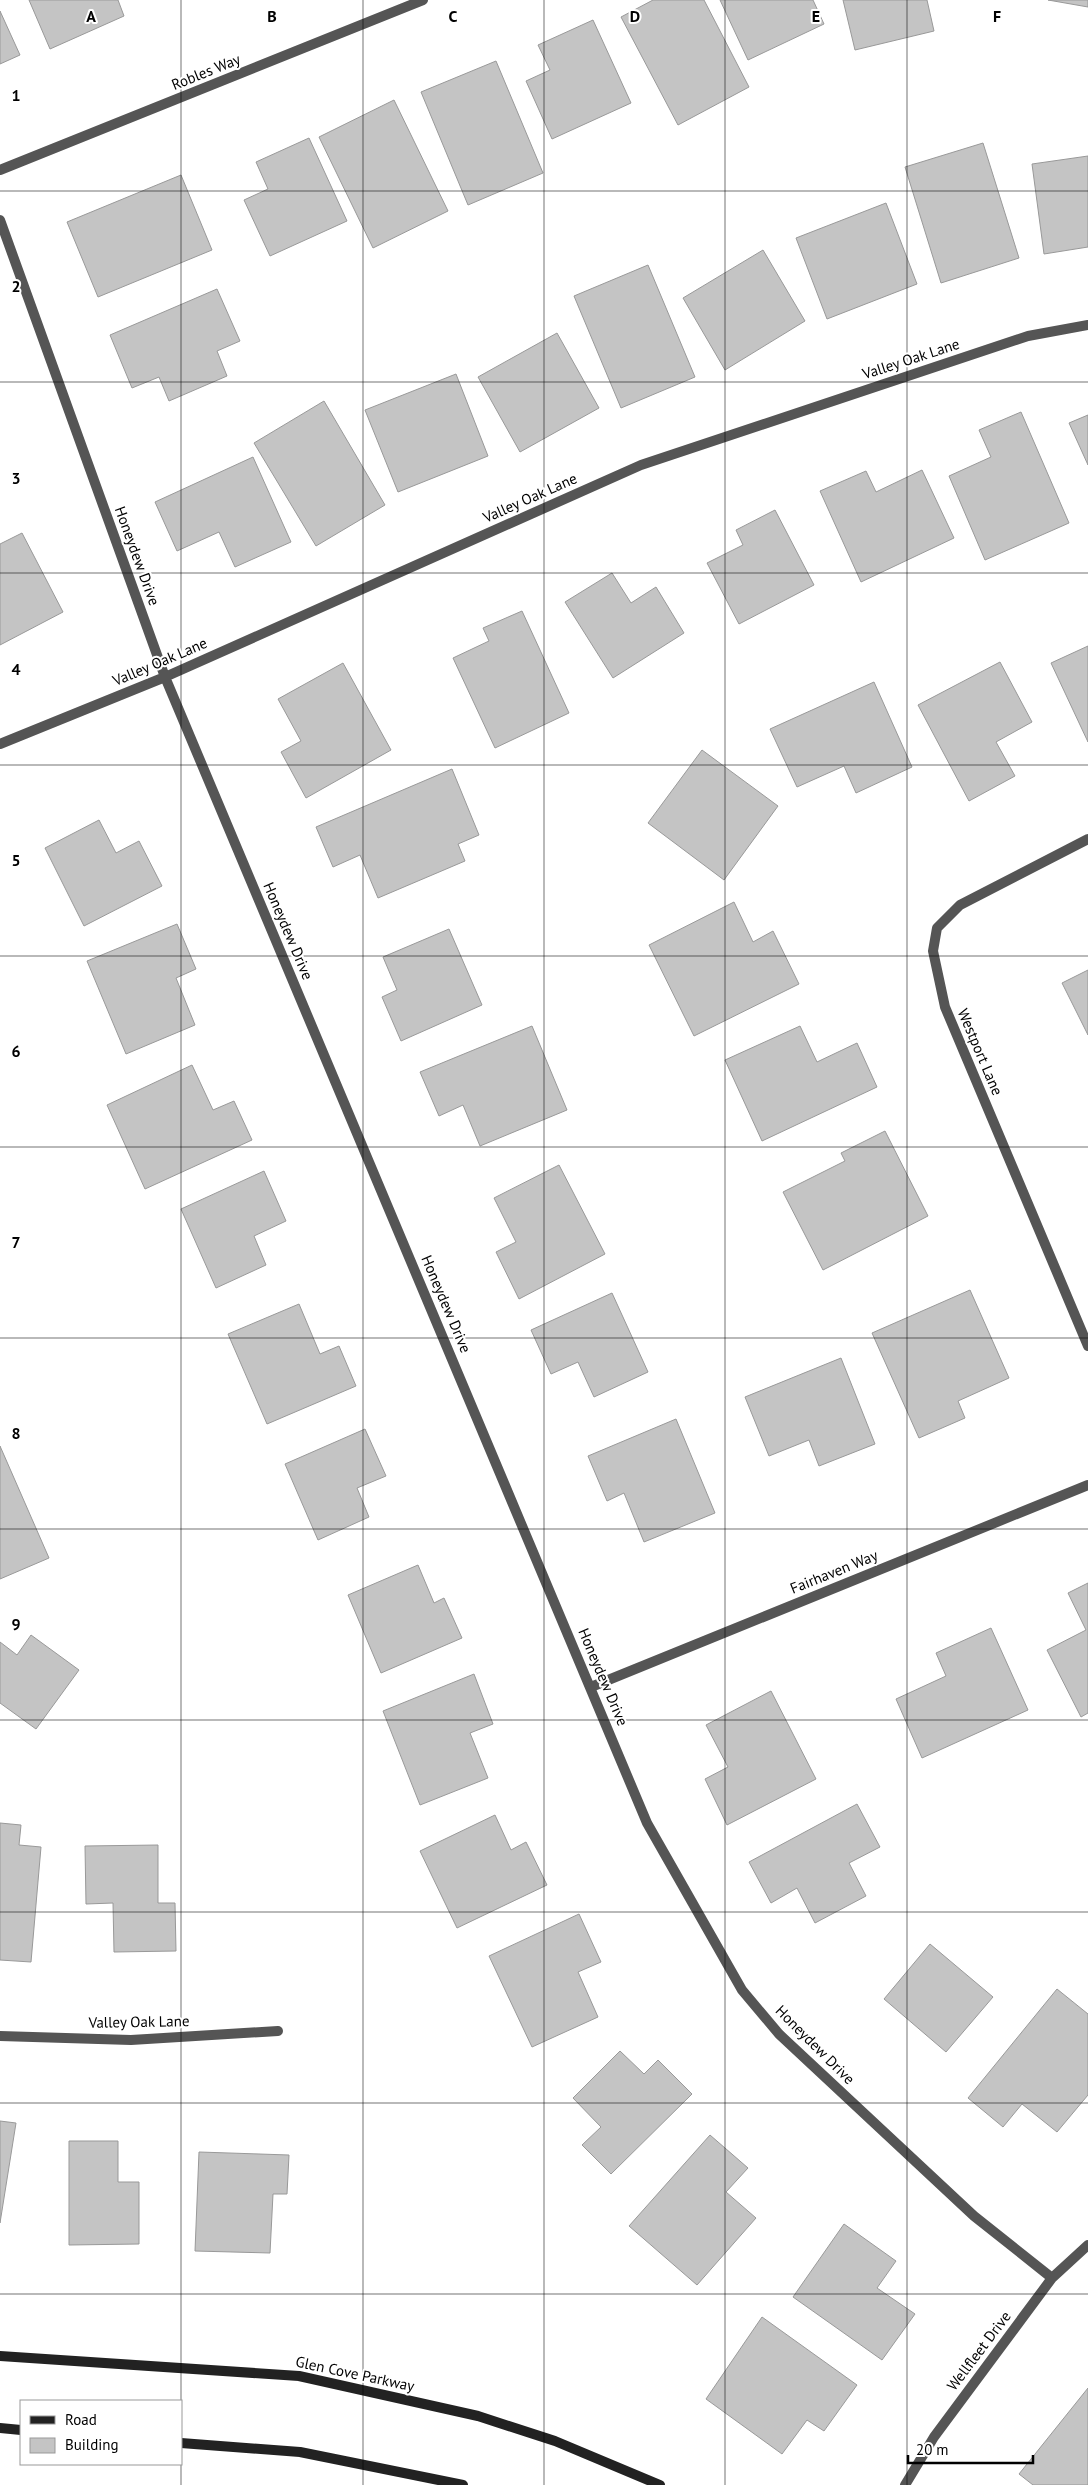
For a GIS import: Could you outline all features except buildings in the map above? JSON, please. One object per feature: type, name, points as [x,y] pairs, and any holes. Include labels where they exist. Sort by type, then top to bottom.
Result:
[{"type":"main road","name":"Glen Cove Parkway","points":[[0,2356],[299,2376],[478,2416],[555,2441],[660,2485]]},
{"type":"main road","points":[[0,2428],[20,2430]]},
{"type":"main road","points":[[182,2442],[300,2452],[463,2485]]},
{"type":"street","name":"Robles Way","points":[[0,170],[423,0]]},
{"type":"street","name":"Honeydew Drive","points":[[0,220],[165,678],[591,1686],[647,1823],[742,1990],[779,2034],[974,2216],[1052,2278]]},
{"type":"street","name":"Valley Oak Lane","points":[[0,744],[165,678],[641,464],[1028,336],[1088,324]]},
{"type":"street","name":"Westport Lane","points":[[1088,839],[960,905],[937,928],[933,951],[945,1008],[1088,1346]]},
{"type":"street","name":"Fairhaven Way","points":[[591,1686],[1088,1485]]},
{"type":"street","name":"Valley Oak Lane","points":[[0,2036],[131,2040],[278,2031]]},
{"type":"street","name":"Wellfleet Drive","points":[[905,2485],[934,2437],[1052,2278],[1088,2244]]}]
